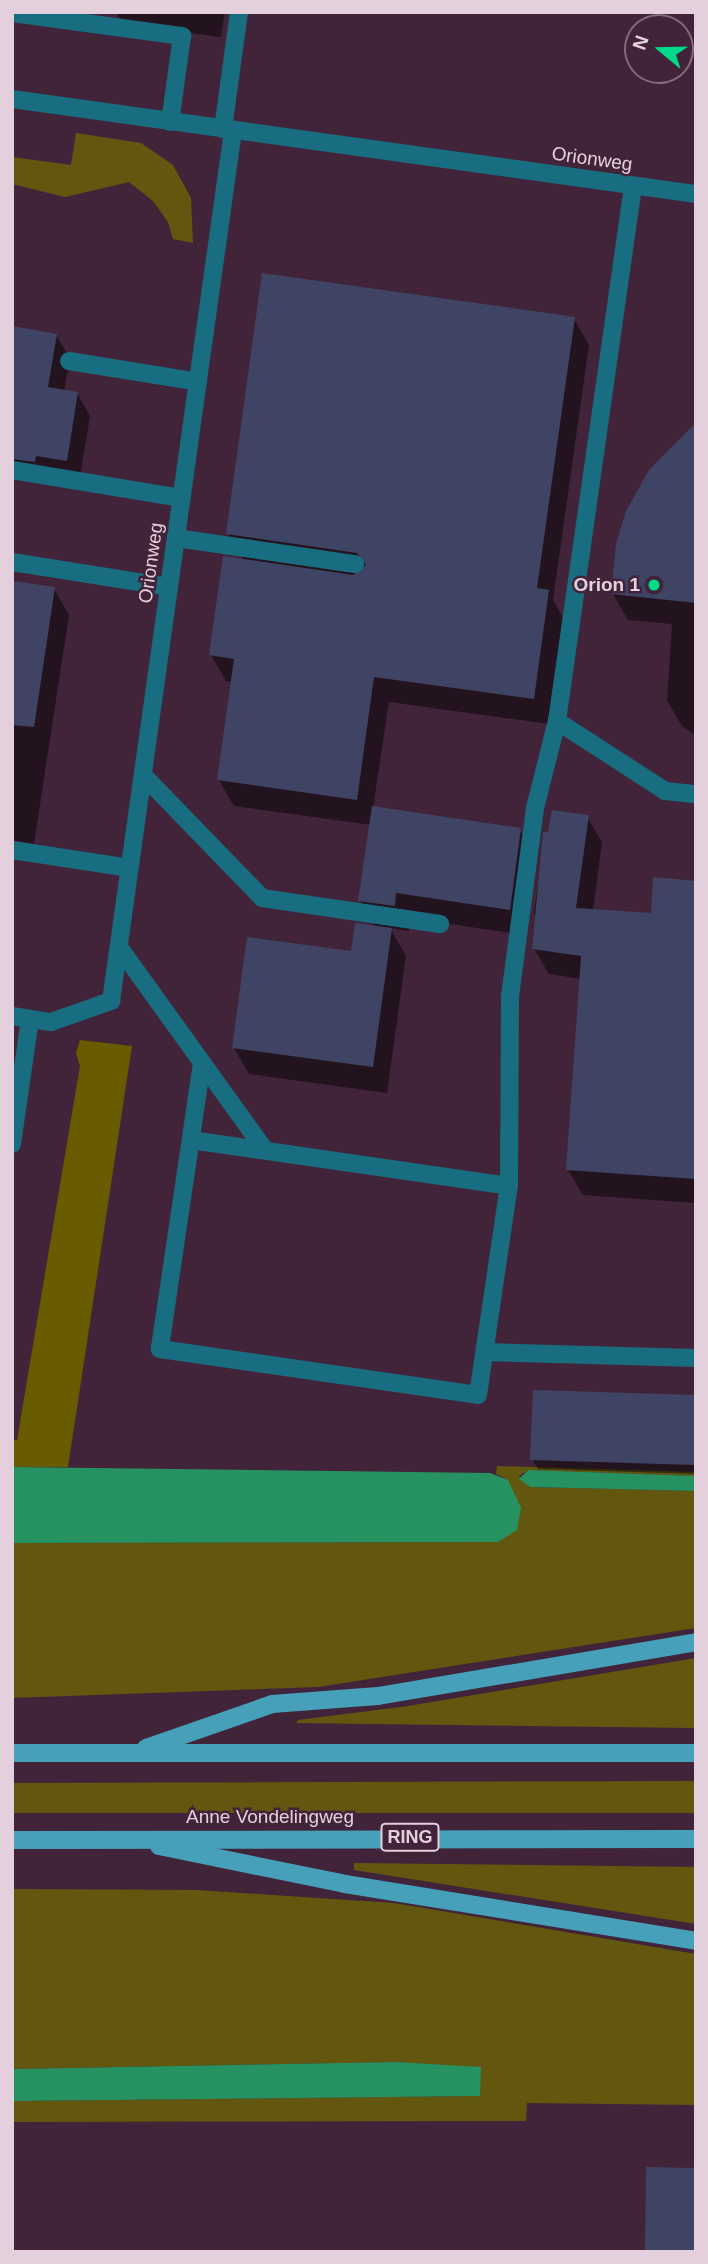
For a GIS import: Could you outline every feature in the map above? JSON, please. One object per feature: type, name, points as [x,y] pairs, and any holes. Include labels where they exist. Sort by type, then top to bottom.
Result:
[{"type":"main road","points":[[133,1752],[272,1704],[378,1696],[696,1642]]},
{"type":"main road","points":[[12,1753],[696,1754]]},
{"type":"main road","points":[[125,1839],[345,1884],[696,1941]]},
{"type":"main road","name":"Anne Vondelingweg","points":[[12,1840],[696,1839]]},
{"type":"street","points":[[228,130],[239,12]]},
{"type":"street","points":[[12,13],[37,14],[182,36],[170,122]]},
{"type":"street","name":"Orionweg","points":[[12,100],[696,194]]},
{"type":"street","name":"Orionweg","points":[[21,1018],[51,1022],[111,1001],[198,382],[228,130]]},
{"type":"street","points":[[202,1063],[160,1349],[478,1395],[509,1186],[510,996],[535,808],[557,721],[633,186]]},
{"type":"street","points":[[69,361],[198,382]]},
{"type":"street","points":[[12,470],[182,498]]},
{"type":"street","points":[[176,538],[355,564]]},
{"type":"street","points":[[12,562],[169,587]]},
{"type":"street","points":[[557,721],[665,791],[696,794]]},
{"type":"street","points":[[143,775],[262,898],[440,924]]},
{"type":"street","points":[[12,850],[130,869]]},
{"type":"street","points":[[119,947],[265,1150]]},
{"type":"street","points":[[12,1144],[21,1018]]},
{"type":"street","points":[[191,1140],[509,1186]]},
{"type":"street","points":[[485,1352],[696,1358]]},
{"type":"shaded area","points":[[76,133],[141,143],[173,165],[191,198],[193,243],[173,239],[168,222],[153,201],[129,182],[65,197],[12,184],[12,157],[71,165]]},
{"type":"shaded area","points":[[80,1040],[132,1046],[68,1467],[12,1467],[12,1440],[17,1440],[80,1066],[76,1053]]},
{"type":"shaded area","points":[[497,1466],[696,1472],[696,1476],[528,1470],[519,1476],[530,1487],[696,1491],[696,1628],[318,1687],[12,1698],[12,1543],[498,1542],[508,1480],[496,1474]]},
{"type":"shaded area","points":[[12,1467],[490,1473],[508,1480],[521,1508],[517,1530],[498,1542],[12,1543]]},
{"type":"shaded area","points":[[528,1470],[696,1476],[696,1491],[530,1487],[519,1479]]},
{"type":"shaded area","points":[[696,1658],[696,1728],[296,1723],[298,1720],[408,1706]]},
{"type":"shaded area","points":[[696,1781],[696,1813],[12,1813],[12,1783]]},
{"type":"shaded area","points":[[354,1863],[696,1867],[696,1924],[354,1870]]},
{"type":"shaded area","points":[[12,1889],[197,1890],[394,1903],[696,1954],[696,2105],[527,2103],[526,2121],[12,2122],[12,2101],[479,2096],[481,2068],[396,2062],[12,2069]]},
{"type":"shaded area","points":[[396,2062],[481,2067],[480,2096],[12,2101],[12,2069]]},
{"type":"building","points":[[262,273],[575,317],[537,588],[549,590],[534,699],[374,677],[357,800],[217,780],[234,659],[209,655],[223,556],[353,575],[366,565],[357,553],[226,534]]},
{"type":"building","points":[[12,326],[57,334],[48,387],[78,392],[67,461],[36,456],[35,462],[12,459]]},
{"type":"building","name":"Orion 1","points":[[696,423],[696,603],[611,594],[616,544],[626,511],[649,470]]},
{"type":"building","points":[[12,581],[55,587],[34,727],[12,725]]},
{"type":"building","points":[[372,806],[521,828],[510,910],[396,893],[395,906],[358,901]]},
{"type":"building","points":[[552,810],[589,815],[576,908],[651,913],[653,877],[696,881],[696,1179],[566,1170],[581,956],[532,949],[543,832],[548,832]]},
{"type":"building","points":[[355,923],[392,928],[373,1067],[232,1048],[247,937],[351,951]]},
{"type":"building","points":[[533,1390],[696,1395],[696,1465],[530,1460]]},
{"type":"building","points":[[646,2167],[696,2168],[696,2252],[645,2252]]},
{"type":"place","name":"Orion 1","points":[[654,585]]}]
